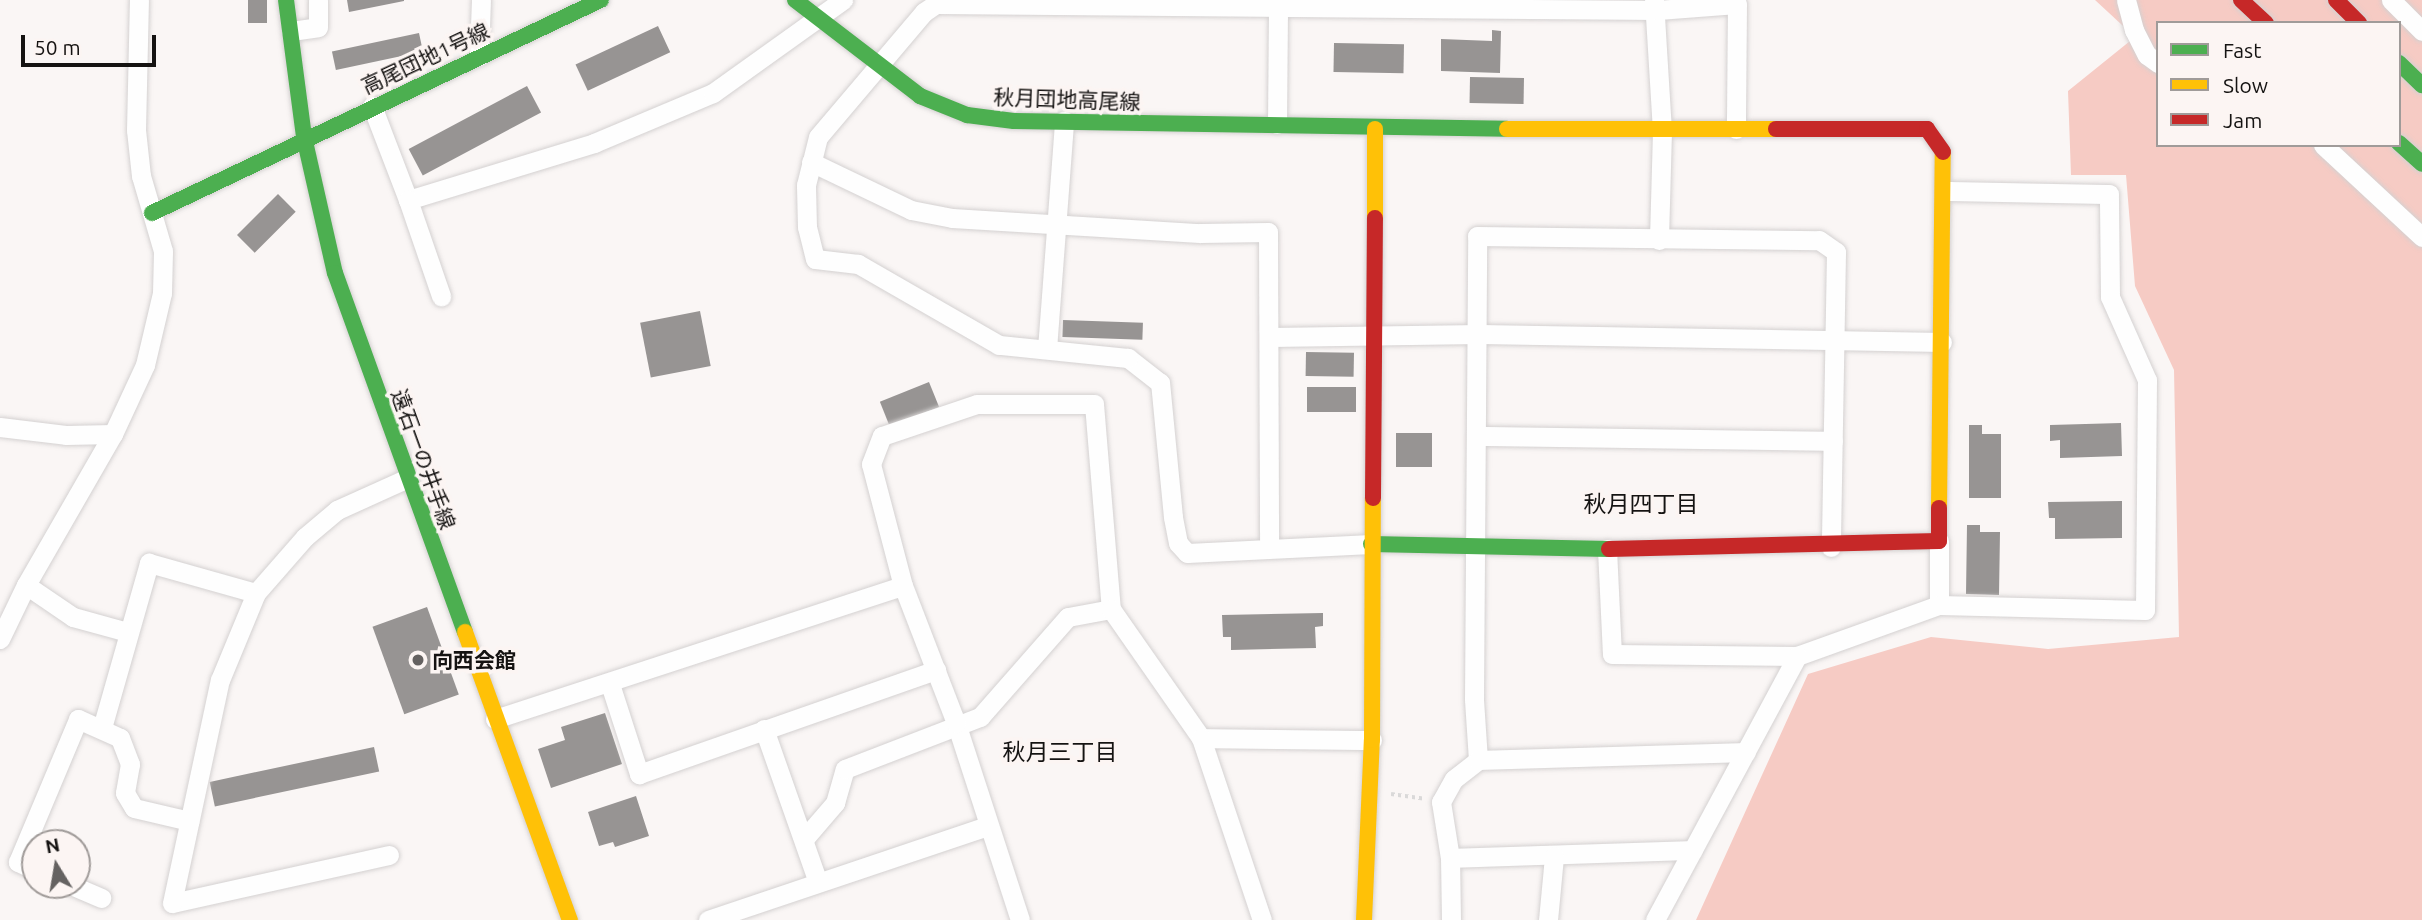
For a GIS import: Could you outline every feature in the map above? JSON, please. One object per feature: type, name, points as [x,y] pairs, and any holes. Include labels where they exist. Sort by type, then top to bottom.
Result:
[{"type":"main road","name":"遠石一の井手線","points":[[286,0],[304,137],[335,273],[570,920]]},
{"type":"main road","name":"高尾団地1号線","points":[[152,213],[304,137],[601,0]]},
{"type":"main road","name":"秋月団地高尾線","points":[[795,0],[920,96],[967,116],[1375,129],[1927,129],[1943,146],[1945,191],[1939,541]]},
{"type":"main road","points":[[2241,0],[2264,21]]},
{"type":"main road","points":[[2336,0],[2357,21]]},
{"type":"main road","points":[[2401,65],[2422,85]]},
{"type":"main road","points":[[1364,920],[1372,740],[1371,337],[1375,129]]},
{"type":"main road","points":[[2401,145],[2422,164]]},
{"type":"main road","points":[[1371,544],[1607,548],[1831,547],[1939,541]]},
{"type":"street","points":[[0,639],[26,585],[113,435],[145,365],[162,293],[163,250],[141,176],[136,130],[139,0]]},
{"type":"street","points":[[291,31],[318,27],[318,0]]},
{"type":"street","points":[[479,56],[481,0]]},
{"type":"street","points":[[408,200],[594,143],[713,93],[843,0]]},
{"type":"street","points":[[2126,0],[2138,38],[2147,55],[2156,62]]},
{"type":"street","points":[[2391,0],[2422,31]]},
{"type":"street","points":[[1371,544],[1187,553],[1178,543],[1160,383],[1128,358],[999,345],[858,264],[815,259],[807,227],[806,185],[818,138],[924,12],[936,4],[1737,4],[1737,129]]},
{"type":"street","points":[[1656,5],[1662,131],[1659,240]]},
{"type":"street","points":[[1277,124],[1278,6]]},
{"type":"street","points":[[372,106],[441,296]]},
{"type":"street","points":[[1046,349],[1064,121]]},
{"type":"street","points":[[2325,147],[2422,237]]},
{"type":"street","points":[[811,162],[911,210],[1054,227],[1268,232],[1271,337],[1269,547]]},
{"type":"street","points":[[1607,548],[1612,654],[1797,656],[1939,605],[2145,610],[2147,380],[2109,297],[2109,194],[1945,191]]},
{"type":"street","points":[[1478,760],[1480,334],[1477,236],[1819,240],[1836,252],[1831,547]]},
{"type":"street","points":[[1271,337],[1480,334],[1942,342]]},
{"type":"street","points":[[1020,920],[956,723],[903,586],[871,464],[882,436],[977,404],[1094,404],[1111,609],[1201,738],[1262,920]]},
{"type":"street","points":[[0,427],[66,435],[113,435]]},
{"type":"street","points":[[1478,436],[1833,441]]},
{"type":"street","points":[[389,855],[172,903],[220,680],[256,593],[305,537],[337,509],[408,478]]},
{"type":"street","points":[[1939,541],[1939,605]]},
{"type":"street","points":[[102,728],[149,563],[256,593]]},
{"type":"street","points":[[26,585],[73,617],[128,632]]},
{"type":"street","points":[[495,719],[610,684],[903,586]]},
{"type":"street","points":[[804,839],[835,803],[845,769],[956,723],[980,717],[1068,617],[1111,609]]},
{"type":"street","points":[[1655,920],[1797,656]]},
{"type":"street","points":[[610,684],[639,774],[936,670]]},
{"type":"street","points":[[32,829],[78,719],[120,738],[130,764],[125,793],[134,808],[189,821]]},
{"type":"street","points":[[764,729],[818,882]]},
{"type":"street","points":[[1201,738],[1372,740]]},
{"type":"street","points":[[1451,920],[1450,858],[1441,802],[1454,779],[1478,760],[1746,752]]},
{"type":"street","points":[[708,920],[988,826]]},
{"type":"street","points":[[1450,858],[1693,850]]},
{"type":"street","points":[[1548,920],[1554,856]]},
{"type":"street","points":[[91,894],[100,898]]},
{"type":"path","points":[[1371,791],[1441,802]]},
{"type":"shaded area","points":[[2095,0],[2422,0],[2422,920],[1696,920],[1808,674],[1931,637],[2048,649],[2179,637],[2174,370],[2135,286],[2126,175],[2071,175],[2068,91],[2135,37]]},
{"type":"building","points":[[248,0],[267,0],[267,23],[248,23]]},
{"type":"building","points":[[347,0],[404,0],[404,1],[349,12]]},
{"type":"building","points":[[658,26],[670,52],[588,91],[576,64]]},
{"type":"building","points":[[1492,30],[1501,31],[1500,73],[1441,71],[1441,39],[1492,41]]},
{"type":"building","points":[[419,33],[423,52],[336,70],[332,52]]},
{"type":"building","points":[[1334,43],[1404,44],[1403,73],[1333,72]]},
{"type":"building","points":[[1470,77],[1524,78],[1524,104],[1470,103]]},
{"type":"building","points":[[527,86],[541,112],[423,175],[409,149]]},
{"type":"building","points":[[278,194],[296,212],[255,253],[237,235]]},
{"type":"building","points":[[700,311],[711,366],[651,378],[640,323]]},
{"type":"building","points":[[1063,320],[1143,323],[1142,340],[1062,337]]},
{"type":"building","points":[[1306,352],[1354,353],[1354,377],[1306,376]]},
{"type":"building","points":[[929,382],[939,407],[890,427],[880,402]]},
{"type":"building","points":[[1307,387],[1356,387],[1356,412],[1307,412]]},
{"type":"building","points":[[2121,423],[2122,456],[2060,458],[2060,440],[2050,441],[2050,425]]},
{"type":"building","points":[[1969,425],[1982,425],[1982,434],[2001,434],[2001,498],[1969,498]]},
{"type":"building","points":[[1396,433],[1432,433],[1432,467],[1396,467]]},
{"type":"building","points":[[2122,501],[2122,538],[2055,539],[2055,518],[2049,518],[2048,502]]},
{"type":"building","points":[[1967,525],[1980,525],[1980,532],[2000,532],[1999,595],[1966,594]]},
{"type":"building","points":[[427,607],[459,694],[404,714],[372,627]]},
{"type":"building","points":[[1323,613],[1323,626],[1315,627],[1316,648],[1231,650],[1231,637],[1223,637],[1222,615]]},
{"type":"building","points":[[605,713],[622,764],[551,788],[538,749],[565,740],[561,727]]},
{"type":"building","points":[[374,747],[379,771],[215,806],[210,782]]},
{"type":"building","points":[[636,796],[649,836],[615,847],[613,842],[599,846],[588,812]]},
{"type":"traffic: fast","points":[[286,0],[304,137],[335,273],[465,632]]},
{"type":"traffic: fast","points":[[152,213],[601,0]]},
{"type":"traffic: fast","points":[[795,0],[920,96],[967,115],[1014,121],[1507,129]]},
{"type":"traffic: fast","points":[[2401,65],[2422,85]]},
{"type":"traffic: fast","points":[[2401,145],[2422,164]]},
{"type":"traffic: fast","points":[[1371,544],[1609,549]]},
{"type":"traffic: slow","points":[[1375,129],[1375,218]]},
{"type":"traffic: slow","points":[[1507,129],[1776,129]]},
{"type":"traffic: slow","points":[[1939,508],[1943,152]]},
{"type":"traffic: slow","points":[[1364,920],[1372,740],[1373,498]]},
{"type":"traffic: slow","points":[[465,632],[570,920]]},
{"type":"traffic: jam","points":[[2241,0],[2264,21]]},
{"type":"traffic: jam","points":[[2336,0],[2357,21]]},
{"type":"traffic: jam","points":[[1776,129],[1927,129],[1943,152]]},
{"type":"traffic: jam","points":[[1373,498],[1375,218]]},
{"type":"traffic: jam","points":[[1609,549],[1939,541],[1939,508]]},
{"type":"place","name":"向西会館","points":[[418,660]]},
{"type":"district","name":"秋月四丁目","points":[[1641,504]]},
{"type":"district","name":"秋月三丁目","points":[[1060,752]]}]
